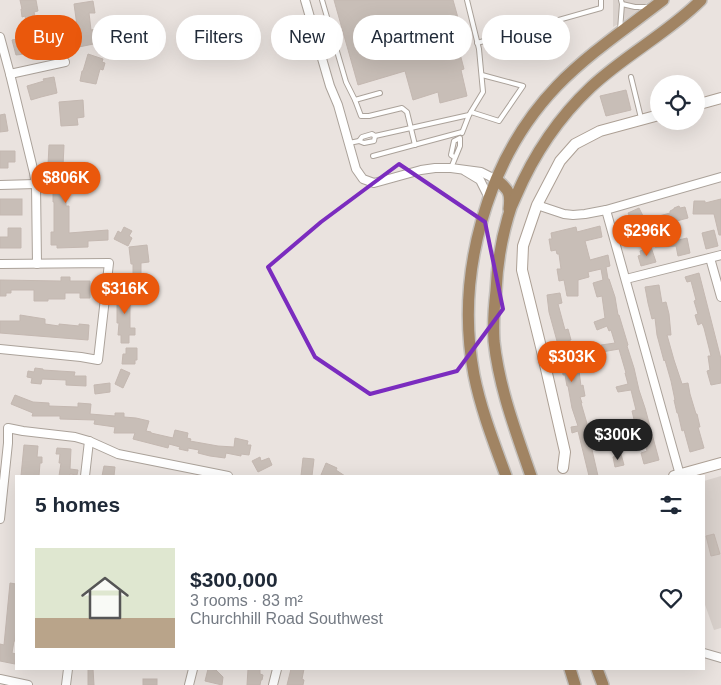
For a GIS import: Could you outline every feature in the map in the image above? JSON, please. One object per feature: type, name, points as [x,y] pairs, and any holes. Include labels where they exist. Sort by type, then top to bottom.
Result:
[{"type":"main road","points":[[508,216],[529,167],[539,150],[550,133],[577,100],[620,62],[702,0]]},
{"type":"main road","points":[[506,475],[480,399],[474,374],[469,330],[469,286],[472,264],[489,198],[517,141],[556,87],[595,51],[659,3]]},
{"type":"main road","points":[[497,180],[507,188],[510,201],[498,263],[494,340],[503,388],[531,475]]},
{"type":"main road","points":[[570,670],[575,685]]},
{"type":"main road","points":[[597,670],[603,685]]},
{"type":"street","points":[[305,0],[330,86],[338,104],[356,169],[363,179],[374,183],[421,170],[450,168],[481,172],[497,180]]},
{"type":"street","points":[[0,37],[36,184],[37,264]]},
{"type":"street","points":[[10,74],[64,62]]},
{"type":"street","points":[[705,102],[721,98]]},
{"type":"street","points":[[563,468],[565,452],[542,347],[522,270],[523,246],[537,205],[560,161],[575,144],[600,131],[650,118]]},
{"type":"street","points":[[464,170],[480,180],[489,198]]},
{"type":"street","points":[[537,205],[564,214],[585,214],[606,210],[721,177]]},
{"type":"street","points":[[0,184],[36,184]]},
{"type":"street","points":[[606,210],[677,475],[721,463]]},
{"type":"street","points":[[626,279],[721,254]]},
{"type":"street","points":[[710,258],[721,297]]},
{"type":"street","points":[[0,264],[109,263],[98,360],[0,349]]},
{"type":"street","points":[[0,514],[8,428],[75,437],[118,454],[223,475]]},
{"type":"street","points":[[85,475],[89,441]]},
{"type":"street","points":[[705,653],[721,658]]},
{"type":"street","points":[[66,685],[68,670]]},
{"type":"street","points":[[190,685],[193,670]]},
{"type":"street","points":[[273,685],[277,670]]},
{"type":"street","points":[[0,679],[28,685]]},
{"type":"lane","points":[[322,0],[346,82],[361,116],[402,108],[407,112],[415,145]]},
{"type":"lane","points":[[450,168],[460,146],[462,132],[483,92],[477,43],[468,0]]},
{"type":"lane","points":[[477,43],[601,8],[601,0]]},
{"type":"lane","points":[[620,32],[621,2],[632,6],[659,3]]},
{"type":"lane","points":[[349,143],[359,141],[364,143],[374,140],[375,136],[470,114],[499,121],[523,86],[482,75]]},
{"type":"lane","points":[[631,77],[642,120]]},
{"type":"lane","points":[[355,100],[380,93]]},
{"type":"lane","points":[[373,156],[462,132]]},
{"type":"lane","points":[[454,157],[451,155],[454,140],[460,138]]},
{"type":"highlighted area","points":[[399,164],[485,222],[503,309],[457,371],[370,394],[315,357],[268,267],[321,222]]},
{"type":"shaded area","points":[[613,0],[651,0],[613,27]]},
{"type":"shaded area","points":[[721,476],[721,628],[714,630],[705,605],[705,481]]},
{"type":"building","points":[[20,0],[36,0],[38,11],[34,12],[35,15],[22,15]]},
{"type":"building","points":[[334,0],[453,0],[457,15],[353,15],[353,60],[462,60],[464,69],[461,70],[467,96],[440,103],[438,92],[413,100],[405,71],[358,85],[343,32],[343,15],[338,15]]},
{"type":"building","points":[[93,1],[95,13],[89,13],[92,44],[82,46],[82,15],[76,15],[74,4]]},
{"type":"building","points":[[15,39],[15,51],[12,40]]},
{"type":"building","points":[[88,54],[92,55],[92,60],[103,60],[102,62],[105,63],[103,70],[100,69],[96,84],[80,81]]},
{"type":"building","points":[[54,77],[57,93],[31,100],[27,86],[44,81],[43,79]]},
{"type":"building","points":[[626,90],[631,110],[606,116],[600,96]]},
{"type":"building","points":[[83,100],[84,117],[77,118],[78,125],[61,126],[59,102]]},
{"type":"building","points":[[5,114],[8,131],[0,132],[0,115]]},
{"type":"building","points":[[49,145],[64,145],[63,166],[76,166],[76,174],[66,174],[66,186],[69,186],[69,195],[66,195],[66,206],[69,206],[69,233],[108,230],[108,240],[88,241],[88,247],[57,248],[57,245],[51,245],[51,232],[54,232],[53,182],[49,182],[49,173],[45,173],[45,165],[48,165]]},
{"type":"building","points":[[0,151],[15,151],[15,162],[8,162],[8,168],[0,168]]},
{"type":"building","points":[[0,199],[22,199],[22,215],[0,215]]},
{"type":"building","points":[[721,199],[721,235],[719,235],[714,214],[693,214],[694,201],[705,201],[705,203]]},
{"type":"building","points":[[679,206],[680,208],[685,207],[688,218],[669,223],[670,242],[687,238],[690,253],[678,256],[676,246],[655,247],[654,230],[651,230],[648,219],[670,213],[670,211]]},
{"type":"building","points":[[639,208],[646,222],[635,227],[628,213]]},
{"type":"building","points":[[600,226],[602,237],[585,241],[590,260],[608,255],[610,266],[606,267],[608,279],[615,297],[618,315],[659,460],[644,464],[641,453],[647,451],[644,440],[642,441],[638,428],[636,428],[632,411],[636,410],[631,390],[618,392],[616,387],[628,384],[619,349],[602,352],[601,345],[615,343],[611,330],[609,331],[607,326],[597,330],[594,322],[605,318],[602,296],[597,297],[593,283],[603,280],[601,269],[588,272],[589,277],[578,280],[578,296],[567,296],[564,280],[559,281],[557,269],[561,269],[559,254],[557,254],[556,250],[551,251],[549,239],[552,239],[551,233],[576,227],[577,232]]},
{"type":"building","points":[[124,227],[132,231],[129,236],[132,238],[128,246],[114,239],[118,231],[121,233]]},
{"type":"building","points":[[8,228],[21,228],[21,248],[0,248],[0,237],[8,237]]},
{"type":"building","points":[[714,230],[718,246],[706,249],[702,233]]},
{"type":"building","points":[[147,245],[149,262],[141,263],[141,277],[144,277],[144,286],[128,286],[129,276],[133,276],[133,264],[131,264],[129,247]]},
{"type":"building","points":[[651,247],[656,262],[641,266],[638,256],[641,255],[640,251]]},
{"type":"building","points":[[699,273],[721,359],[721,383],[711,385],[707,371],[710,370],[708,356],[711,356],[704,328],[702,323],[698,325],[695,315],[698,314],[691,281],[687,282],[685,277]]},
{"type":"building","points":[[61,277],[70,277],[70,281],[90,281],[90,298],[80,298],[80,293],[65,293],[65,299],[34,301],[34,290],[11,290],[11,293],[6,293],[6,296],[0,296],[0,280],[61,281]]},
{"type":"building","points":[[659,285],[662,303],[666,302],[669,314],[671,335],[667,335],[682,384],[688,383],[704,448],[690,452],[677,413],[671,381],[657,335],[655,318],[652,319],[645,287]]},
{"type":"building","points":[[122,288],[133,289],[130,305],[130,328],[135,328],[135,335],[129,335],[129,343],[121,343],[121,335],[118,335],[117,304],[114,304],[115,298],[122,298]]},
{"type":"building","points":[[560,293],[562,303],[558,304],[565,330],[568,329],[571,340],[567,341],[569,354],[573,353],[574,358],[571,359],[572,369],[574,369],[574,372],[579,371],[581,386],[583,385],[585,396],[580,397],[588,427],[594,426],[595,433],[590,434],[590,441],[598,475],[589,475],[578,431],[572,433],[571,427],[578,426],[565,375],[563,375],[560,352],[549,312],[547,295]]},
{"type":"building","points":[[20,315],[45,319],[45,324],[59,326],[59,324],[89,325],[88,340],[0,333],[0,321],[20,321]]},
{"type":"building","points":[[126,348],[137,348],[135,364],[122,364]]},
{"type":"building","points":[[35,368],[75,372],[74,376],[86,376],[86,386],[66,385],[66,380],[42,379],[41,384],[31,383],[32,378],[27,377],[28,371],[34,372]]},
{"type":"building","points":[[121,369],[130,373],[123,388],[115,384]]},
{"type":"building","points":[[110,383],[110,392],[95,394],[94,385]]},
{"type":"building","points":[[15,395],[33,402],[49,403],[49,406],[78,407],[78,403],[91,404],[90,414],[115,416],[115,413],[124,413],[124,417],[149,421],[146,431],[173,438],[175,430],[188,433],[187,438],[191,439],[190,441],[218,446],[234,447],[235,438],[248,441],[247,445],[251,445],[249,455],[241,454],[241,456],[226,453],[225,458],[210,456],[198,453],[199,450],[188,448],[188,451],[169,444],[168,448],[133,439],[135,433],[114,433],[115,427],[94,424],[95,420],[60,419],[60,416],[32,416],[33,413],[11,404]]},
{"type":"building","points":[[24,445],[38,446],[37,457],[42,457],[39,475],[21,475]]},
{"type":"building","points":[[57,448],[71,449],[70,469],[78,470],[77,475],[59,475],[60,454],[56,454]]},
{"type":"building","points":[[621,454],[624,465],[615,467],[613,457]]},
{"type":"building","points":[[260,457],[261,461],[269,458],[272,465],[258,472],[252,461]]},
{"type":"building","points":[[303,458],[314,459],[312,475],[301,475]]},
{"type":"building","points":[[326,463],[337,468],[336,470],[344,475],[321,475]]},
{"type":"building","points":[[104,466],[115,467],[114,475],[102,475]]},
{"type":"building","points":[[714,534],[720,554],[711,556],[706,536]]},
{"type":"building","points":[[10,583],[15,584],[15,641],[12,653],[15,654],[15,664],[0,661],[0,644],[4,645]]},
{"type":"building","points":[[88,670],[93,670],[94,685],[88,685]]},
{"type":"building","points":[[208,670],[216,670],[223,677],[222,685],[205,681]]},
{"type":"building","points":[[248,670],[260,670],[260,674],[263,675],[260,685],[247,685]]},
{"type":"building","points":[[291,670],[304,670],[303,685],[287,685]]},
{"type":"building","points":[[143,679],[157,679],[157,685],[143,685]]}]
